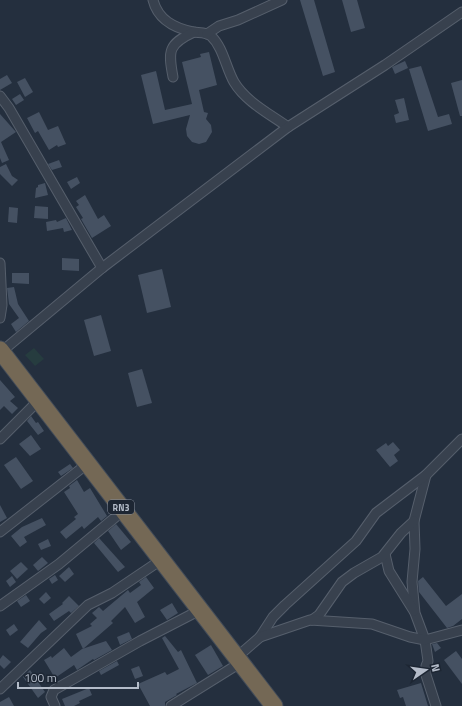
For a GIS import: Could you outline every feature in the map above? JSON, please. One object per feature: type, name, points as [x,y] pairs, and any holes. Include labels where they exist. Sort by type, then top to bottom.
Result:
[{"type":"highway","name":"RN3","points":[[2,357],[124,510],[274,706]]},
{"type":"street","points":[[153,0],[161,18],[171,25],[194,32],[207,34],[216,41],[234,82],[241,92],[288,127]]},
{"type":"street","points":[[207,34],[219,26],[238,20],[282,0]]},
{"type":"street","points":[[2,357],[102,268],[288,127],[385,65],[462,12]]},
{"type":"street","points":[[173,77],[169,58],[170,52],[180,38],[194,32]]},
{"type":"street","points":[[0,96],[102,268]]},
{"type":"street","points":[[0,263],[2,305],[0,318]]},
{"type":"street","points":[[0,439],[38,401]]},
{"type":"street","points":[[171,706],[239,660],[260,637],[273,617],[284,604],[356,542],[376,513],[426,475],[462,438]]},
{"type":"street","points":[[0,532],[87,464]]},
{"type":"street","points":[[415,613],[412,582],[415,549],[414,521],[426,475]]},
{"type":"street","points":[[0,606],[59,564],[124,510]]},
{"type":"street","points":[[312,620],[319,614],[342,582],[385,554],[401,533],[414,521]]},
{"type":"street","points":[[385,554],[390,571],[415,613],[425,640],[428,661],[426,666],[426,675],[436,706]]},
{"type":"street","points":[[0,689],[88,605],[112,593],[161,560]]},
{"type":"street","points":[[55,706],[51,693],[96,665],[200,610]]},
{"type":"street","points":[[260,637],[312,620],[372,624],[410,637],[425,640],[462,630]]},
{"type":"green space","points":[[34,348],[44,359],[35,366],[25,355]]},
{"type":"building","points":[[300,0],[314,0],[335,72],[323,76]]},
{"type":"building","points":[[342,0],[357,0],[365,28],[351,32]]},
{"type":"building","points":[[209,52],[217,85],[199,90],[204,112],[208,113],[206,119],[211,125],[212,132],[206,142],[199,144],[192,142],[187,136],[186,129],[190,115],[153,124],[141,75],[156,71],[165,110],[192,104],[182,62],[201,57],[200,54]]},
{"type":"building","points":[[405,61],[408,68],[395,74],[392,67]]},
{"type":"building","points":[[421,66],[438,117],[449,114],[452,124],[428,131],[409,69]]},
{"type":"building","points":[[7,75],[12,83],[0,90],[0,79]]},
{"type":"building","points":[[25,78],[33,92],[25,97],[17,82]]},
{"type":"building","points":[[462,80],[462,116],[460,116],[451,83]]},
{"type":"building","points":[[20,94],[24,100],[16,105],[12,99]]},
{"type":"building","points":[[404,98],[409,120],[396,123],[394,115],[399,113],[395,100]]},
{"type":"building","points":[[39,112],[48,130],[58,126],[66,144],[58,147],[57,145],[49,150],[38,131],[35,133],[27,118]]},
{"type":"building","points":[[0,114],[16,132],[1,142],[9,160],[2,163],[0,158]]},
{"type":"building","points":[[59,160],[62,167],[52,170],[48,164]]},
{"type":"building","points":[[6,164],[12,176],[18,180],[12,186],[0,174],[0,167]]},
{"type":"building","points":[[77,177],[80,183],[71,189],[67,182]]},
{"type":"building","points":[[45,183],[48,195],[35,198],[36,188],[38,185]]},
{"type":"building","points":[[85,195],[98,219],[104,215],[111,226],[92,238],[76,207],[79,205],[76,201]]},
{"type":"building","points":[[35,206],[48,207],[48,219],[34,218]]},
{"type":"building","points":[[9,207],[18,208],[17,223],[8,222]]},
{"type":"building","points":[[66,218],[72,230],[64,232],[63,228],[47,231],[46,222],[56,220],[57,222]]},
{"type":"building","points":[[62,258],[79,259],[79,271],[62,270]]},
{"type":"building","points":[[162,269],[171,307],[147,313],[138,275]]},
{"type":"building","points":[[12,273],[29,273],[29,284],[12,283]]},
{"type":"building","points":[[14,287],[18,304],[29,321],[16,332],[11,324],[19,318],[9,304],[7,288]]},
{"type":"building","points":[[101,315],[111,351],[94,356],[84,320]]},
{"type":"building","points":[[142,369],[152,403],[137,407],[128,373]]},
{"type":"building","points":[[0,380],[15,397],[10,401],[18,408],[12,414],[4,406],[0,410]]},
{"type":"building","points":[[31,416],[36,423],[38,422],[44,431],[38,435],[27,421]]},
{"type":"building","points":[[31,435],[41,449],[30,456],[19,444]]},
{"type":"building","points":[[393,442],[400,450],[394,455],[398,461],[390,467],[376,450],[386,443],[388,446]]},
{"type":"building","points":[[16,457],[33,481],[21,489],[4,465]]},
{"type":"building","points":[[70,464],[73,468],[61,476],[58,472]]},
{"type":"building","points":[[77,480],[84,492],[90,488],[107,516],[101,521],[98,517],[84,529],[82,526],[66,539],[60,532],[76,519],[74,517],[78,514],[64,492]]},
{"type":"building","points":[[0,505],[7,518],[0,522]]},
{"type":"building","points":[[42,518],[46,525],[24,537],[27,542],[20,547],[11,536],[22,527]]},
{"type":"building","points":[[116,524],[131,542],[121,550],[108,531]]},
{"type":"building","points":[[99,538],[125,567],[118,572],[94,543]]},
{"type":"building","points":[[48,539],[51,546],[41,550],[38,544]]},
{"type":"building","points":[[42,557],[48,563],[38,571],[33,565]]},
{"type":"building","points":[[21,562],[28,569],[17,579],[10,571]]},
{"type":"building","points":[[69,567],[74,574],[65,582],[59,576]]},
{"type":"building","points":[[55,575],[58,580],[52,584],[49,579]]},
{"type":"building","points":[[12,576],[16,582],[10,587],[6,581]]},
{"type":"building","points":[[146,577],[154,588],[137,602],[145,617],[135,623],[125,607],[111,621],[113,623],[83,649],[76,634],[92,626],[90,624],[97,618],[92,613],[99,607],[103,611],[128,590],[130,593],[141,585],[139,582]]},
{"type":"building","points":[[423,577],[446,606],[462,594],[462,619],[453,626],[447,628],[419,592],[418,581]]},
{"type":"building","points":[[46,592],[51,598],[44,604],[39,599]]},
{"type":"building","points":[[26,595],[30,601],[21,607],[17,601]]},
{"type":"building","points":[[69,596],[79,606],[71,613],[69,611],[54,621],[49,614],[63,604],[62,603]]},
{"type":"building","points":[[172,603],[178,613],[167,620],[160,610]]},
{"type":"building","points":[[39,620],[47,629],[41,633],[28,648],[20,642]]},
{"type":"building","points":[[14,624],[18,630],[10,636],[6,630]]},
{"type":"building","points":[[129,632],[132,639],[120,645],[117,637]]},
{"type":"building","points":[[165,636],[178,652],[181,650],[197,683],[176,694],[177,695],[165,702],[165,706],[150,706],[138,684],[165,672],[167,675],[179,669],[162,638]]},
{"type":"building","points":[[106,641],[112,650],[94,660],[93,659],[77,670],[74,665],[55,678],[44,660],[51,656],[52,658],[64,648],[71,657],[82,649]]},
{"type":"building","points":[[437,643],[441,648],[435,652],[432,644]]},
{"type":"building","points":[[211,645],[223,666],[208,675],[195,655]]},
{"type":"building","points":[[456,651],[462,659],[462,684],[444,660]]},
{"type":"building","points":[[3,655],[11,662],[4,669],[0,665],[0,659]]},
{"type":"building","points":[[117,661],[119,665],[101,675],[99,671]]},
{"type":"building","points":[[139,666],[143,676],[135,679],[131,669]]},
{"type":"building","points":[[30,670],[45,692],[38,698],[23,677]]},
{"type":"building","points":[[421,683],[428,706],[406,706],[403,697],[400,698],[397,690]]},
{"type":"building","points":[[89,688],[92,695],[79,701],[80,703],[74,706],[65,706],[62,699]]},
{"type":"building","points":[[9,697],[14,706],[0,706],[0,702]]}]
